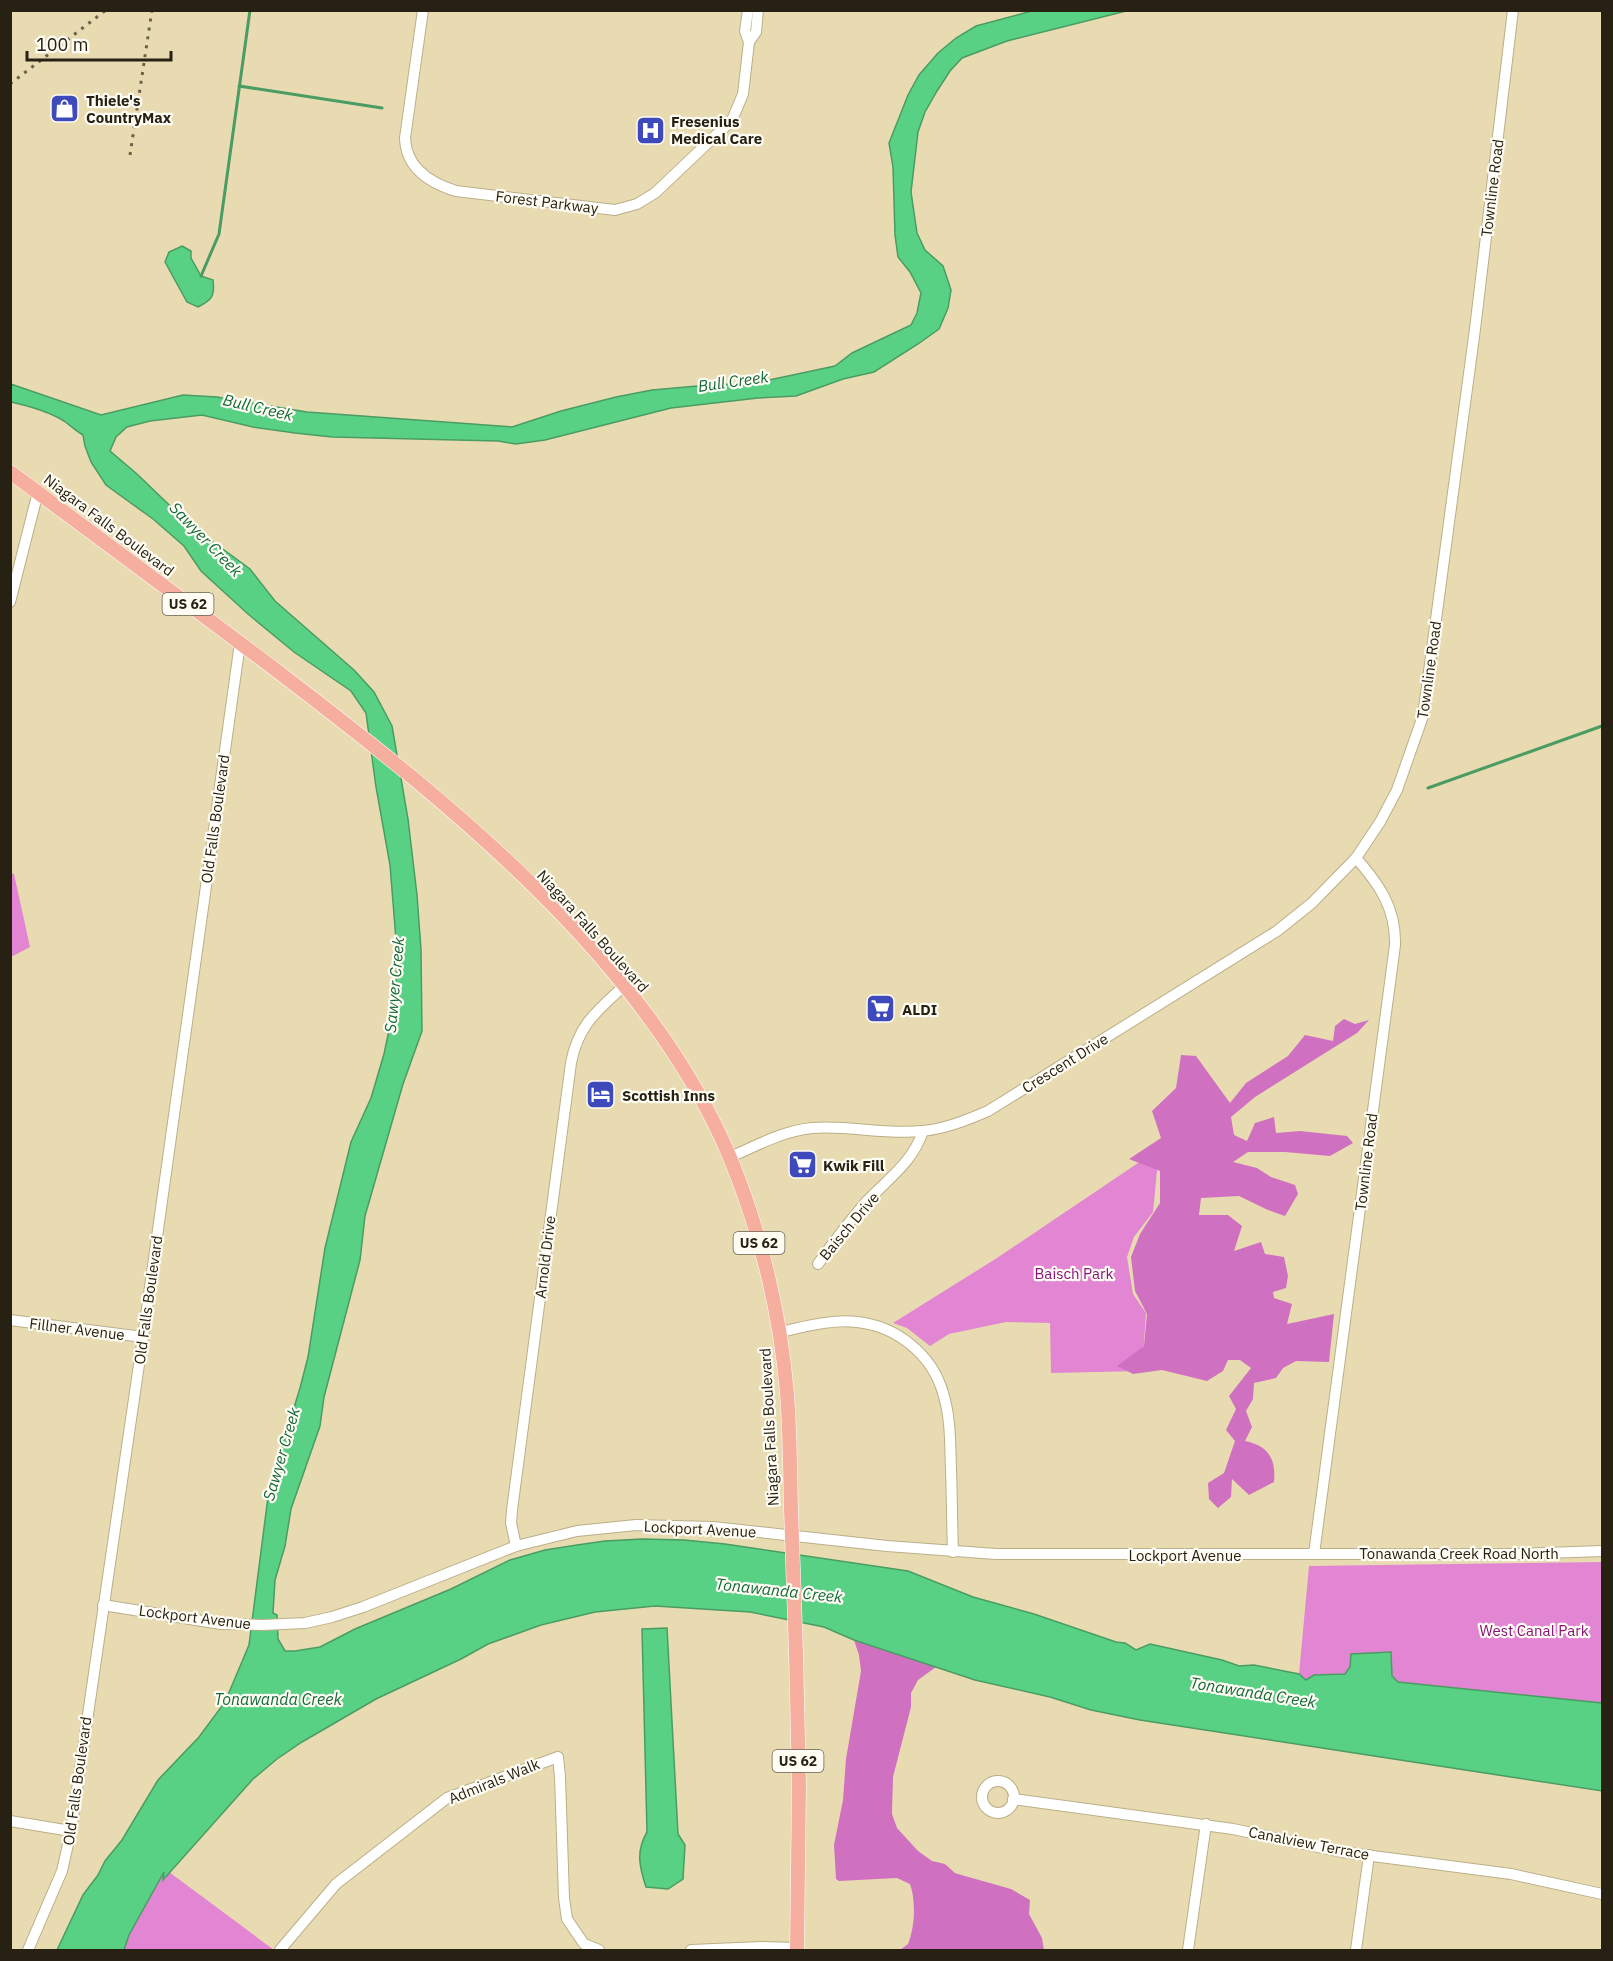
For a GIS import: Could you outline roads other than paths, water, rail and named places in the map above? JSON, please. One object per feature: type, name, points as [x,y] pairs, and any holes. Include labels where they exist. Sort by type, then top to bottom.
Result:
[{"type":"main road","name":"Niagara Falls Boulevard","points":[[10,472],[240,643],[449,808],[575,930],[624,986],[682,1067],[702,1102],[730,1157],[762,1251],[774,1296],[787,1393],[799,1785],[797,1949]]},
{"type":"street","name":"Forest Parkway","points":[[423,10],[405,138],[405,146],[410,159],[421,173],[437,185],[456,191],[615,210],[637,204],[655,193],[732,120],[742,94],[749,42],[756,32],[758,10]]},
{"type":"street","name":"Forest Parkway","points":[[748,10],[745,31],[749,42]]},
{"type":"street","name":"Townline Road","points":[[1314,1554],[1395,945],[1394,921],[1387,898],[1356,858],[1380,822],[1397,790],[1423,716],[1475,329],[1513,10]]},
{"type":"street","points":[[10,602],[38,492]]},
{"type":"street","name":"Old Falls Boulevard","points":[[28,1950],[62,1871],[71,1831],[240,643]]},
{"type":"street","name":"Crescent Drive","points":[[730,1157],[777,1136],[801,1130],[832,1128],[924,1131],[955,1125],[988,1111],[1235,958],[1295,917],[1325,891],[1356,858]]},
{"type":"street","name":"Arnold Drive","points":[[516,1546],[511,1523],[512,1510],[571,1063],[576,1041],[583,1027],[624,986]]},
{"type":"street","name":"Baisch Drive","points":[[818,1264],[867,1202],[906,1164],[924,1131]]},
{"type":"street","name":"Fillner Avenue","points":[[10,1320],[143,1337]]},
{"type":"street","points":[[780,1332],[838,1322],[865,1323],[896,1334],[923,1355],[940,1384],[946,1404],[950,1450],[953,1552]]},
{"type":"street","name":"Lockport Avenue","points":[[103,1605],[221,1624],[283,1625],[312,1622],[344,1614],[516,1546],[560,1534],[596,1528],[660,1524],[737,1529],[953,1552],[1040,1555],[1314,1554]]},
{"type":"street","name":"Tonawanda Creek Road North","points":[[1314,1554],[1517,1554],[1602,1551]]},
{"type":"street","name":"Admirals Walk","points":[[280,1950],[336,1884],[447,1798],[558,1757],[561,1777],[564,1898],[567,1919],[584,1944],[599,1950]]},
{"type":"street","name":"Canalview Terrace","points":[[1013,1799],[1206,1824],[1369,1856],[1498,1872],[1602,1894]]},
{"type":"street","points":[[10,1821],[71,1831]]},
{"type":"street","points":[[1188,1950],[1206,1824]]},
{"type":"street","points":[[1356,1950],[1369,1856]]},
{"type":"street","points":[[691,1950],[762,1947],[797,1949]]},
{"type":"water","points":[[1032,11],[1126,11],[1007,41],[962,58],[950,71],[925,112],[918,132],[911,192],[917,233],[925,250],[943,266],[951,290],[948,308],[939,329],[874,372],[843,379],[796,396],[671,408],[545,440],[516,444],[498,441],[332,437],[253,427],[202,415],[150,421],[127,427],[116,437],[110,451],[190,525],[250,569],[275,601],[354,670],[374,692],[392,726],[408,819],[421,950],[422,1031],[403,1084],[365,1216],[360,1260],[324,1397],[320,1426],[291,1509],[285,1546],[275,1580],[273,1613],[277,1615],[278,1639],[285,1651],[320,1647],[355,1629],[451,1589],[510,1560],[545,1550],[605,1541],[642,1539],[725,1544],[908,1571],[973,1597],[1125,1643],[1136,1650],[1150,1644],[1239,1666],[1254,1665],[1299,1674],[1306,1680],[1314,1675],[1345,1674],[1350,1667],[1351,1654],[1391,1652],[1392,1676],[1398,1682],[1602,1703],[1602,1791],[1140,1720],[1091,1710],[1050,1697],[975,1680],[854,1640],[824,1627],[750,1612],[655,1606],[595,1612],[541,1625],[488,1644],[376,1699],[302,1742],[253,1779],[163,1880],[164,1872],[129,1935],[124,1950],[57,1950],[83,1895],[122,1840],[158,1780],[199,1737],[225,1702],[249,1645],[269,1489],[308,1357],[325,1248],[351,1142],[371,1098],[384,1054],[395,1002],[397,952],[390,865],[366,713],[351,691],[294,652],[248,614],[201,571],[184,546],[153,519],[106,485],[91,462],[83,435],[52,414],[11,402],[11,384],[101,415],[183,395],[217,397],[307,412],[512,427],[561,411],[652,390],[720,384],[746,385],[835,366],[852,353],[911,325],[917,313],[921,293],[910,272],[898,257],[893,167],[889,143],[908,95],[919,75],[938,53],[956,38],[976,26]]},
{"type":"water","points":[[182,246],[191,251],[191,258],[201,276],[213,280],[212,297],[198,307],[187,302],[165,262],[169,252]]},
{"type":"water","points":[[667,1628],[678,1834],[685,1845],[683,1879],[668,1889],[646,1887],[640,1859],[641,1846],[647,1832],[642,1629]]},
{"type":"waterway","points":[[201,276],[219,234],[250,10]]},
{"type":"waterway","points":[[239,86],[382,108]]},
{"type":"waterway","points":[[1428,788],[1602,726]]},
{"type":"railway","points":[[10,84],[106,10]]},
{"type":"railway","points":[[130,155],[152,10]]},
{"type":"place","name":"Thiele's CountryMax","points":[[65,109]]},
{"type":"place","name":"Fresenius Medical Care","points":[[650,130]]},
{"type":"place","name":"ALDI","points":[[881,1009]]},
{"type":"place","name":"Scottish Inns","points":[[601,1095]]},
{"type":"place","name":"Kwik Fill","points":[[802,1165]]},
{"type":"water label","name":"Bull Creek","points":[[733,381]]},
{"type":"water label","name":"Bull Creek","points":[[258,407]]},
{"type":"water label","name":"Sawyer Creek","points":[[206,539]]},
{"type":"water label","name":"Sawyer Creek","points":[[394,985]]},
{"type":"water label","name":"Sawyer Creek","points":[[281,1454]]},
{"type":"water label","name":"Tonawanda Creek","points":[[779,1590]]},
{"type":"water label","name":"Tonawanda Creek","points":[[1253,1692]]},
{"type":"water label","name":"Tonawanda Creek","points":[[278,1699]]},
{"type":"park label","name":"Baisch Park","points":[[1074,1273]]},
{"type":"park label","name":"West Canal Park","points":[[1534,1630]]}]
